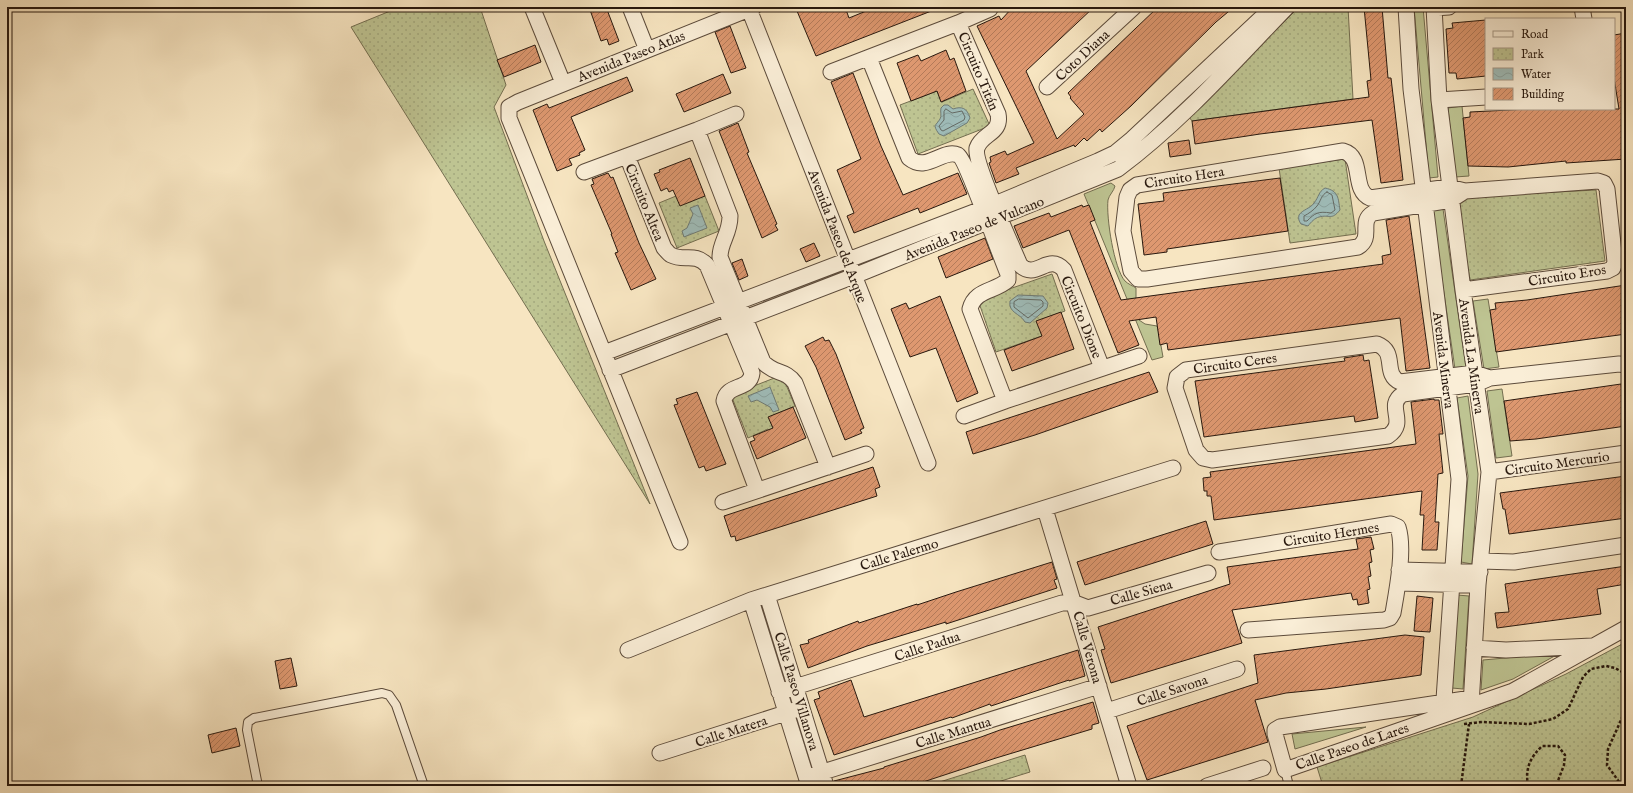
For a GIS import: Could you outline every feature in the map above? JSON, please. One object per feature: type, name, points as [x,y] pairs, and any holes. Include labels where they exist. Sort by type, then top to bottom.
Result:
[{"type":"street","points":[[532,7],[563,83]]},
{"type":"street","points":[[630,7],[647,50]]},
{"type":"street","name":"Coto Diana","points":[[1047,87],[1134,7]]},
{"type":"street","name":"Avenida Paseo de Vulcano","points":[[610,370],[854,276],[1116,153],[1174,101],[1273,7]]},
{"type":"street","name":"Avenida Paseo de Vulcano","points":[[604,353],[848,260],[1118,169],[1133,158],[1185,112],[1287,7]]},
{"type":"street","name":"Avenida Minerva","points":[[1406,7],[1411,89],[1459,478],[1444,708]]},
{"type":"street","points":[[1434,8],[1449,7]]},
{"type":"street","points":[[1582,7],[1584,18]]},
{"type":"street","name":"Avenida Paseo Atlas","points":[[604,353],[509,118],[509,107],[563,83],[647,50],[730,12],[751,8]]},
{"type":"street","name":"Avenida Paseo del Arque","points":[[751,8],[928,463]]},
{"type":"street","name":"Avenida La Minerva","points":[[1434,8],[1439,100],[1450,193],[1489,472],[1474,648],[1472,702]]},
{"type":"street","points":[[958,23],[990,9]]},
{"type":"street","name":"Circuito Titán","points":[[831,72],[958,23],[998,114],[999,121],[997,127],[980,143],[977,148],[977,155],[991,213]]},
{"type":"street","points":[[869,58],[909,158],[915,163],[921,164],[952,154],[958,155],[963,160],[991,213],[1008,274],[1008,280],[1003,284],[977,296],[972,301],[970,309],[1006,400]]},
{"type":"street","points":[[1439,100],[1485,97]]},
{"type":"street","points":[[1174,101],[1185,112]]},
{"type":"street","name":"Circuito Altea","points":[[584,172],[736,114]]},
{"type":"street","points":[[696,130],[730,216],[730,227],[720,250],[720,257],[752,373],[752,378],[748,383],[728,391],[725,395],[724,401],[757,490]]},
{"type":"street","name":"Circuito Hera","points":[[1424,197],[1369,215],[1364,243],[1358,247],[1147,279],[1138,279],[1131,271],[1123,231],[1127,197],[1130,190],[1137,185],[1343,151],[1349,153],[1354,158],[1361,191],[1365,196],[1370,198],[1424,197],[1450,193]]},
{"type":"street","name":"Circuito Altea","points":[[627,156],[664,248],[671,255],[685,258],[697,257],[702,260],[707,265],[732,305]]},
{"type":"street","name":"Circuito Eros","points":[[1450,193],[1598,181],[1604,183],[1607,189],[1614,262],[1613,268],[1607,271],[1463,290]]},
{"type":"street","name":"Circuito Dione","points":[[991,213],[1020,265],[1025,270],[1032,271],[1052,263],[1059,265],[1064,270],[1102,368]]},
{"type":"street","points":[[738,321],[768,368],[775,372],[786,373],[795,382],[828,467]]},
{"type":"street","name":"Circuito Ceres","points":[[1377,344],[1383,347],[1388,353],[1391,374],[1394,380],[1400,382],[1447,382],[1397,397],[1395,403],[1397,426],[1395,432],[1388,436],[1212,460],[1203,458],[1196,450],[1175,388],[1177,377],[1186,370],[1377,344]]},
{"type":"street","points":[[604,353],[680,542]]},
{"type":"street","name":"Circuito Dione","points":[[964,416],[1006,400],[1139,356]]},
{"type":"street","points":[[1447,382],[1619,364],[1626,365]]},
{"type":"street","name":"Circuito Mercurio","points":[[1489,472],[1626,453]]},
{"type":"street","points":[[723,502],[866,454]]},
{"type":"street","name":"Calle Palermo","points":[[628,650],[751,600],[1173,468]]},
{"type":"street","name":"Calle Verona","points":[[1045,509],[1075,603],[1129,786]]},
{"type":"street","name":"Circuito Hermes","points":[[1220,552],[1391,524],[1398,527],[1401,535],[1398,576],[1393,612],[1390,618],[1384,620],[1248,630]]},
{"type":"street","points":[[1398,576],[1452,579],[1480,573],[1514,562],[1626,545]]},
{"type":"street","name":"Calle Siena","points":[[1075,603],[1088,608],[1208,573]]},
{"type":"street","name":"Calle Paseo Villanova","points":[[767,595],[824,779]]},
{"type":"street","name":"Calle Paseo Villanova","points":[[751,600],[785,713],[808,782]]},
{"type":"street","name":"Calle Padua","points":[[779,692],[1062,603],[1075,603]]},
{"type":"street","name":"Calle Paseo de Lares","points":[[1444,708],[1284,770],[1275,734],[1275,730],[1280,726],[1444,708],[1512,692],[1626,628]]},
{"type":"street","name":"Calle Paseo de Lares","points":[[1474,648],[1506,650],[1595,646]]},
{"type":"street","name":"Calle Savona","points":[[1107,711],[1237,669]]},
{"type":"street","name":"Calle Mantua","points":[[808,782],[824,779],[1099,686]]},
{"type":"street","name":"Calle Matera","points":[[660,753],[802,708]]},
{"type":"street","points":[[1206,786],[1263,768]]},
{"type":"lane","points":[[258,786],[246,730],[248,722],[254,718],[382,693],[389,695],[396,705],[424,786]]},
{"type":"lane","points":[[1284,770],[1288,786]]},
{"type":"path","points":[[1461,786],[1469,724],[1482,722],[1529,724],[1553,719],[1568,709],[1583,677],[1591,669],[1606,666],[1615,668],[1626,674]]},
{"type":"path","points":[[1622,786],[1607,765],[1608,749],[1626,709]]},
{"type":"path","points":[[1528,786],[1526,775],[1532,756],[1542,746],[1558,746],[1565,755],[1564,765],[1556,786]]},
{"type":"green space","points":[[400,7],[480,7],[506,85],[494,107],[544,241],[650,504],[351,27]]},
{"type":"green space","points":[[1299,7],[1348,7],[1353,99],[1192,121],[1189,117]]},
{"type":"green space","points":[[1414,7],[1423,7],[1438,177],[1429,178]]},
{"type":"green space","points":[[973,89],[990,126],[918,154],[900,105],[937,91],[942,102]]},
{"type":"green space","points":[[1462,106],[1469,176],[1455,177],[1448,108]]},
{"type":"green space","points":[[1345,159],[1356,234],[1290,243],[1279,168]]},
{"type":"green space","points":[[1111,183],[1115,186],[1108,200],[1108,218],[1114,255],[1117,266],[1125,281],[1136,288],[1139,320],[1145,324],[1157,326],[1163,357],[1152,360],[1084,194]]},
{"type":"green space","points":[[1596,190],[1605,261],[1470,280],[1456,197]]},
{"type":"green space","points":[[676,196],[705,196],[719,231],[677,248],[659,203]]},
{"type":"green space","points":[[1443,209],[1466,368],[1455,369],[1432,211]]},
{"type":"green space","points":[[1052,274],[1065,311],[1037,321],[1042,336],[996,352],[978,300]]},
{"type":"green space","points":[[1488,299],[1499,367],[1484,369],[1473,301]]},
{"type":"green space","points":[[782,375],[795,406],[769,417],[774,432],[770,433],[768,429],[748,438],[731,395]]},
{"type":"green space","points":[[1502,389],[1512,456],[1496,458],[1487,391]]},
{"type":"green space","points":[[1468,396],[1478,474],[1472,564],[1461,562],[1468,476],[1457,398]]},
{"type":"green space","points":[[1457,595],[1469,596],[1463,689],[1452,688]]},
{"type":"green space","points":[[1626,642],[1626,786],[1312,786],[1322,783],[1317,767],[1473,717],[1566,674]]},
{"type":"green space","points":[[1560,653],[1513,679],[1481,690],[1483,660]]},
{"type":"green space","points":[[1366,727],[1295,749],[1292,734]]},
{"type":"green space","points":[[1025,755],[1030,772],[985,786],[927,786]]},
{"type":"water","points":[[944,105],[948,105],[953,109],[962,108],[966,110],[970,118],[967,123],[944,136],[939,134],[935,127],[941,118],[941,108]]},
{"type":"water","points":[[1325,188],[1330,189],[1335,193],[1340,210],[1332,216],[1323,216],[1313,220],[1308,226],[1301,224],[1299,215],[1313,205],[1321,191]]},
{"type":"water","points":[[698,205],[707,228],[684,237],[682,231],[687,228],[693,214],[690,208]]},
{"type":"water","points":[[1018,295],[1043,296],[1048,303],[1047,308],[1030,323],[1025,322],[1013,311],[1010,305],[1010,301]]},
{"type":"water","points":[[770,387],[779,410],[773,412],[770,407],[757,400],[751,402],[748,396]]},
{"type":"building","points":[[589,7],[606,7],[619,41],[609,45],[607,39],[601,41]]},
{"type":"building","points":[[807,7],[845,7],[849,18],[876,7],[939,8],[816,56],[797,11]]},
{"type":"building","points":[[1013,7],[1094,7],[1026,71],[1057,139],[1084,114],[1070,98],[1071,97],[1068,93],[1158,7],[1234,7],[1216,22],[1131,106],[1102,132],[1100,129],[1087,141],[1084,138],[1075,147],[1074,145],[1016,168],[1019,174],[996,183],[989,163],[991,162],[990,157],[1005,151],[1007,155],[1034,143],[977,26],[999,16],[1001,20]]},
{"type":"building","points":[[1364,7],[1382,7],[1388,78],[1391,78],[1403,180],[1381,183],[1372,120],[1195,144],[1192,121],[1369,97],[1367,81],[1371,80]]},
{"type":"building","points":[[1485,20],[1485,76],[1457,79],[1456,73],[1449,73],[1446,29],[1453,28],[1452,23]]},
{"type":"building","points":[[730,26],[746,68],[731,73],[715,32]]},
{"type":"building","points":[[1626,33],[1626,159],[1566,163],[1566,161],[1508,167],[1468,166],[1463,118],[1470,117],[1470,112],[1509,110],[1619,109],[1615,84],[1615,35]]},
{"type":"building","points":[[535,45],[541,62],[504,77],[497,60]]},
{"type":"building","points":[[946,50],[950,60],[954,58],[966,91],[941,102],[937,91],[911,101],[897,63],[918,55],[921,61]]},
{"type":"building","points":[[853,73],[881,146],[903,195],[958,173],[967,194],[920,213],[918,208],[854,233],[847,216],[854,213],[837,170],[861,159],[831,82]]},
{"type":"building","points":[[723,74],[731,93],[684,112],[676,94]]},
{"type":"building","points":[[627,77],[633,91],[571,117],[585,150],[579,153],[580,155],[569,159],[572,165],[557,171],[533,110],[547,104],[549,108]]},
{"type":"building","points":[[738,123],[749,152],[747,153],[777,224],[775,225],[778,230],[762,238],[719,131]]},
{"type":"building","points":[[1189,140],[1191,154],[1170,157],[1168,143]]},
{"type":"building","points":[[690,158],[705,196],[680,206],[673,190],[669,192],[667,188],[661,191],[654,174],[660,172],[659,170]]},
{"type":"building","points":[[608,173],[611,178],[613,177],[639,243],[656,279],[631,290],[615,253],[618,252],[612,234],[591,185],[594,184],[592,179]]},
{"type":"building","points":[[1280,178],[1288,231],[1167,249],[1167,252],[1144,255],[1138,204],[1164,201],[1163,193]]},
{"type":"building","points":[[1082,205],[1083,207],[1089,205],[1095,220],[1090,222],[1121,300],[1383,264],[1382,256],[1391,254],[1386,220],[1409,216],[1430,368],[1406,371],[1400,318],[1168,350],[1167,343],[1160,345],[1156,317],[1129,321],[1139,345],[1118,353],[1069,230],[1023,248],[1014,226],[1049,213],[1051,217]]},
{"type":"building","points":[[985,238],[993,259],[946,278],[938,257]]},
{"type":"building","points":[[814,243],[820,256],[806,262],[800,249]]},
{"type":"building","points":[[742,259],[748,276],[739,280],[732,263]]},
{"type":"building","points":[[1626,285],[1626,334],[1496,352],[1490,310],[1496,309],[1495,303],[1527,300]]},
{"type":"building","points":[[940,296],[978,393],[957,402],[936,348],[910,357],[891,309],[906,303],[909,309]]},
{"type":"building","points":[[1061,312],[1074,349],[1012,371],[1004,350],[1042,336],[1036,321]]},
{"type":"building","points":[[823,337],[825,341],[829,340],[836,354],[864,428],[860,430],[862,433],[845,440],[816,367],[805,346]]},
{"type":"building","points":[[1363,355],[1364,361],[1369,360],[1378,418],[1355,422],[1354,416],[1204,437],[1195,381],[1345,361],[1344,358]]},
{"type":"building","points":[[1149,372],[1158,392],[1035,435],[973,454],[966,432]]},
{"type":"building","points":[[1621,384],[1626,426],[1536,439],[1510,441],[1504,401]]},
{"type":"building","points":[[697,392],[726,464],[706,471],[704,466],[699,468],[674,405],[678,404],[676,399]]},
{"type":"building","points":[[1434,399],[1439,400],[1443,434],[1439,434],[1443,473],[1438,474],[1435,522],[1439,522],[1437,550],[1422,550],[1424,515],[1420,515],[1422,491],[1214,520],[1211,496],[1207,496],[1207,491],[1204,491],[1203,478],[1211,477],[1210,472],[1416,444],[1411,402]]},
{"type":"building","points":[[793,407],[806,438],[757,459],[750,442],[755,440],[753,436],[773,428],[768,417]]},
{"type":"building","points":[[873,467],[880,487],[875,489],[877,496],[736,541],[735,536],[731,537],[724,516]]},
{"type":"building","points":[[1626,476],[1626,518],[1509,534],[1505,509],[1503,509],[1500,493]]},
{"type":"building","points":[[1206,521],[1213,544],[1085,585],[1077,562]]},
{"type":"building","points":[[1371,537],[1374,549],[1370,550],[1372,562],[1369,563],[1371,576],[1368,577],[1370,589],[1367,590],[1369,603],[1358,605],[1357,599],[1353,600],[1351,593],[1232,610],[1242,643],[1111,683],[1101,650],[1105,649],[1098,627],[1230,584],[1227,567],[1358,549],[1356,539]]},
{"type":"building","points":[[1052,562],[1057,579],[1054,580],[1057,588],[946,624],[946,622],[867,646],[808,668],[800,645],[809,643],[808,640],[858,621],[859,623]]},
{"type":"building","points":[[1626,566],[1626,584],[1597,589],[1601,614],[1497,628],[1495,613],[1509,612],[1505,584]]},
{"type":"building","points":[[1417,596],[1433,598],[1430,632],[1414,631]]},
{"type":"building","points":[[1405,635],[1424,637],[1421,675],[1326,689],[1286,693],[1255,700],[1268,742],[1147,780],[1127,726],[1258,683],[1254,655]]},
{"type":"building","points":[[1078,650],[1085,676],[991,706],[990,704],[952,718],[951,717],[834,755],[814,700],[820,698],[818,692],[851,680],[864,717]]},
{"type":"building","points":[[291,658],[297,686],[280,689],[275,661]]},
{"type":"building","points":[[1093,702],[1099,723],[1092,725],[1092,729],[996,758],[917,784],[918,786],[835,786],[834,781],[884,768],[1000,730]]},
{"type":"building","points":[[236,728],[240,746],[212,753],[208,735]]}]
